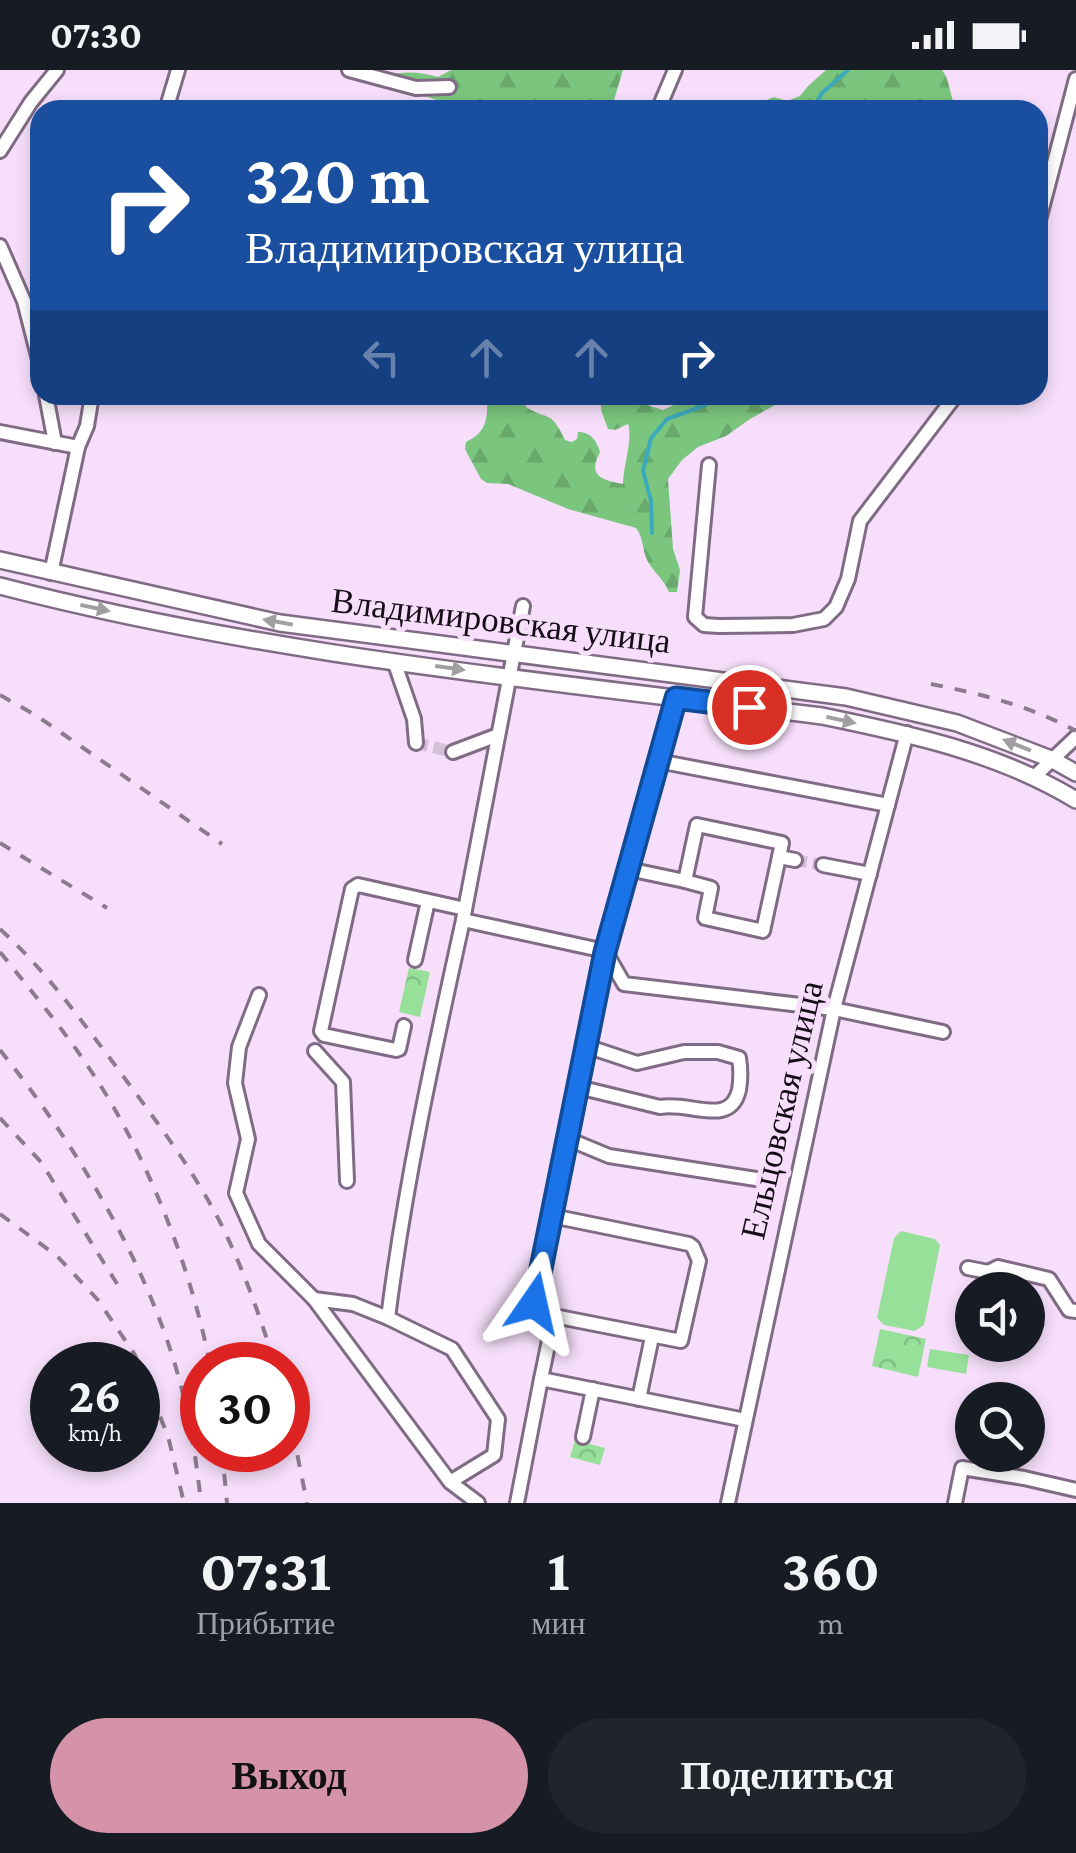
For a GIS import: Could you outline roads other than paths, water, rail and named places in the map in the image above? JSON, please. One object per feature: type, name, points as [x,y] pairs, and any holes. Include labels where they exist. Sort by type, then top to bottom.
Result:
[{"type":"main road","name":"Владимировская улица","points":[[0,560],[280,622],[846,698],[957,723],[1076,772]]},
{"type":"main road","name":"Владимировская улица","points":[[0,586],[274,645],[822,716],[907,734],[975,754],[1034,777],[1076,800]]},
{"type":"street","points":[[33,100],[57,70]]},
{"type":"street","points":[[169,100],[178,70]]},
{"type":"street","points":[[349,70],[416,88],[449,88]]},
{"type":"street","points":[[662,100],[674,70]]},
{"type":"street","points":[[1048,186],[1076,79]]},
{"type":"street","points":[[0,152],[30,104]]},
{"type":"street","points":[[0,246],[30,325]]},
{"type":"street","points":[[48,405],[56,442]]},
{"type":"street","points":[[51,573],[90,405]]},
{"type":"street","points":[[709,465],[694,617],[704,625],[718,626],[793,625],[824,619],[836,607],[848,579],[860,521],[948,405]]},
{"type":"street","points":[[0,432],[78,446]]},
{"type":"street","points":[[388,1318],[398,1234],[421,1111],[464,914],[523,606]]},
{"type":"street","points":[[394,661],[414,719],[416,743]]},
{"type":"street","points":[[553,1321],[534,1303],[605,952],[676,698]]},
{"type":"street","name":"Ельцовская улица","points":[[728,1503],[834,1009],[907,734]]},
{"type":"street","points":[[453,752],[498,736]]},
{"type":"street","points":[[1034,777],[1076,737]]},
{"type":"street","points":[[658,761],[888,805]]},
{"type":"street","points":[[628,869],[712,888],[705,918],[763,931],[782,843],[697,825],[685,881]]},
{"type":"street","points":[[779,857],[795,860]]},
{"type":"street","points":[[824,865],[870,874]]},
{"type":"street","points":[[404,1026],[396,1050],[321,1031],[352,889],[358,885],[428,900],[464,914],[605,952],[624,984],[834,1009],[943,1032]]},
{"type":"street","points":[[415,960],[428,900]]},
{"type":"street","points":[[259,995],[239,1047],[235,1083],[248,1138],[236,1193],[259,1244],[314,1299],[450,1482],[478,1503]]},
{"type":"street","points":[[578,1087],[660,1107],[672,1104],[714,1111],[727,1110],[736,1102],[742,1075],[739,1058],[718,1052],[684,1052],[637,1062],[586,1046]]},
{"type":"street","points":[[315,1050],[343,1082],[346,1182]]},
{"type":"street","points":[[568,1139],[609,1156],[756,1179]]},
{"type":"street","points":[[517,1503],[553,1321],[558,1318],[678,1342],[683,1338],[698,1261],[690,1244],[552,1216]]},
{"type":"street","points":[[968,1268],[988,1272],[998,1267],[1049,1278],[1069,1310],[1076,1311]]},
{"type":"street","points":[[314,1299],[353,1304],[452,1349],[498,1418],[494,1455],[450,1482]]},
{"type":"street","points":[[639,1399],[652,1336]]},
{"type":"street","points":[[541,1379],[746,1420]]},
{"type":"street","points":[[582,1437],[593,1389]]},
{"type":"street","points":[[955,1503],[962,1468],[1076,1490]]},
{"type":"waterway","points":[[818,100],[848,70]]},
{"type":"waterway","points":[[652,533],[651,501],[643,471],[651,438],[667,419],[705,405]]},
{"type":"tunnel","points":[[416,743],[453,752]]},
{"type":"tunnel","points":[[795,860],[823,865]]},
{"type":"railway","points":[[931,684],[1005,702],[1076,731]]},
{"type":"railway","points":[[0,695],[37,716],[222,844]]},
{"type":"railway","points":[[0,843],[107,908]]},
{"type":"railway","points":[[0,929],[71,1007],[195,1179],[236,1257],[267,1342]]},
{"type":"railway","points":[[0,952],[82,1058],[132,1140],[165,1214],[205,1342]]},
{"type":"railway","points":[[0,1050],[84,1168],[152,1300],[182,1390],[201,1503]]},
{"type":"railway","points":[[0,1118],[41,1162],[119,1287]]},
{"type":"railway","points":[[0,1214],[57,1256],[98,1300],[135,1355],[168,1436],[184,1503]]},
{"type":"railway","points":[[224,1472],[227,1503]]},
{"type":"railway","points":[[301,1472],[307,1503]]}]
